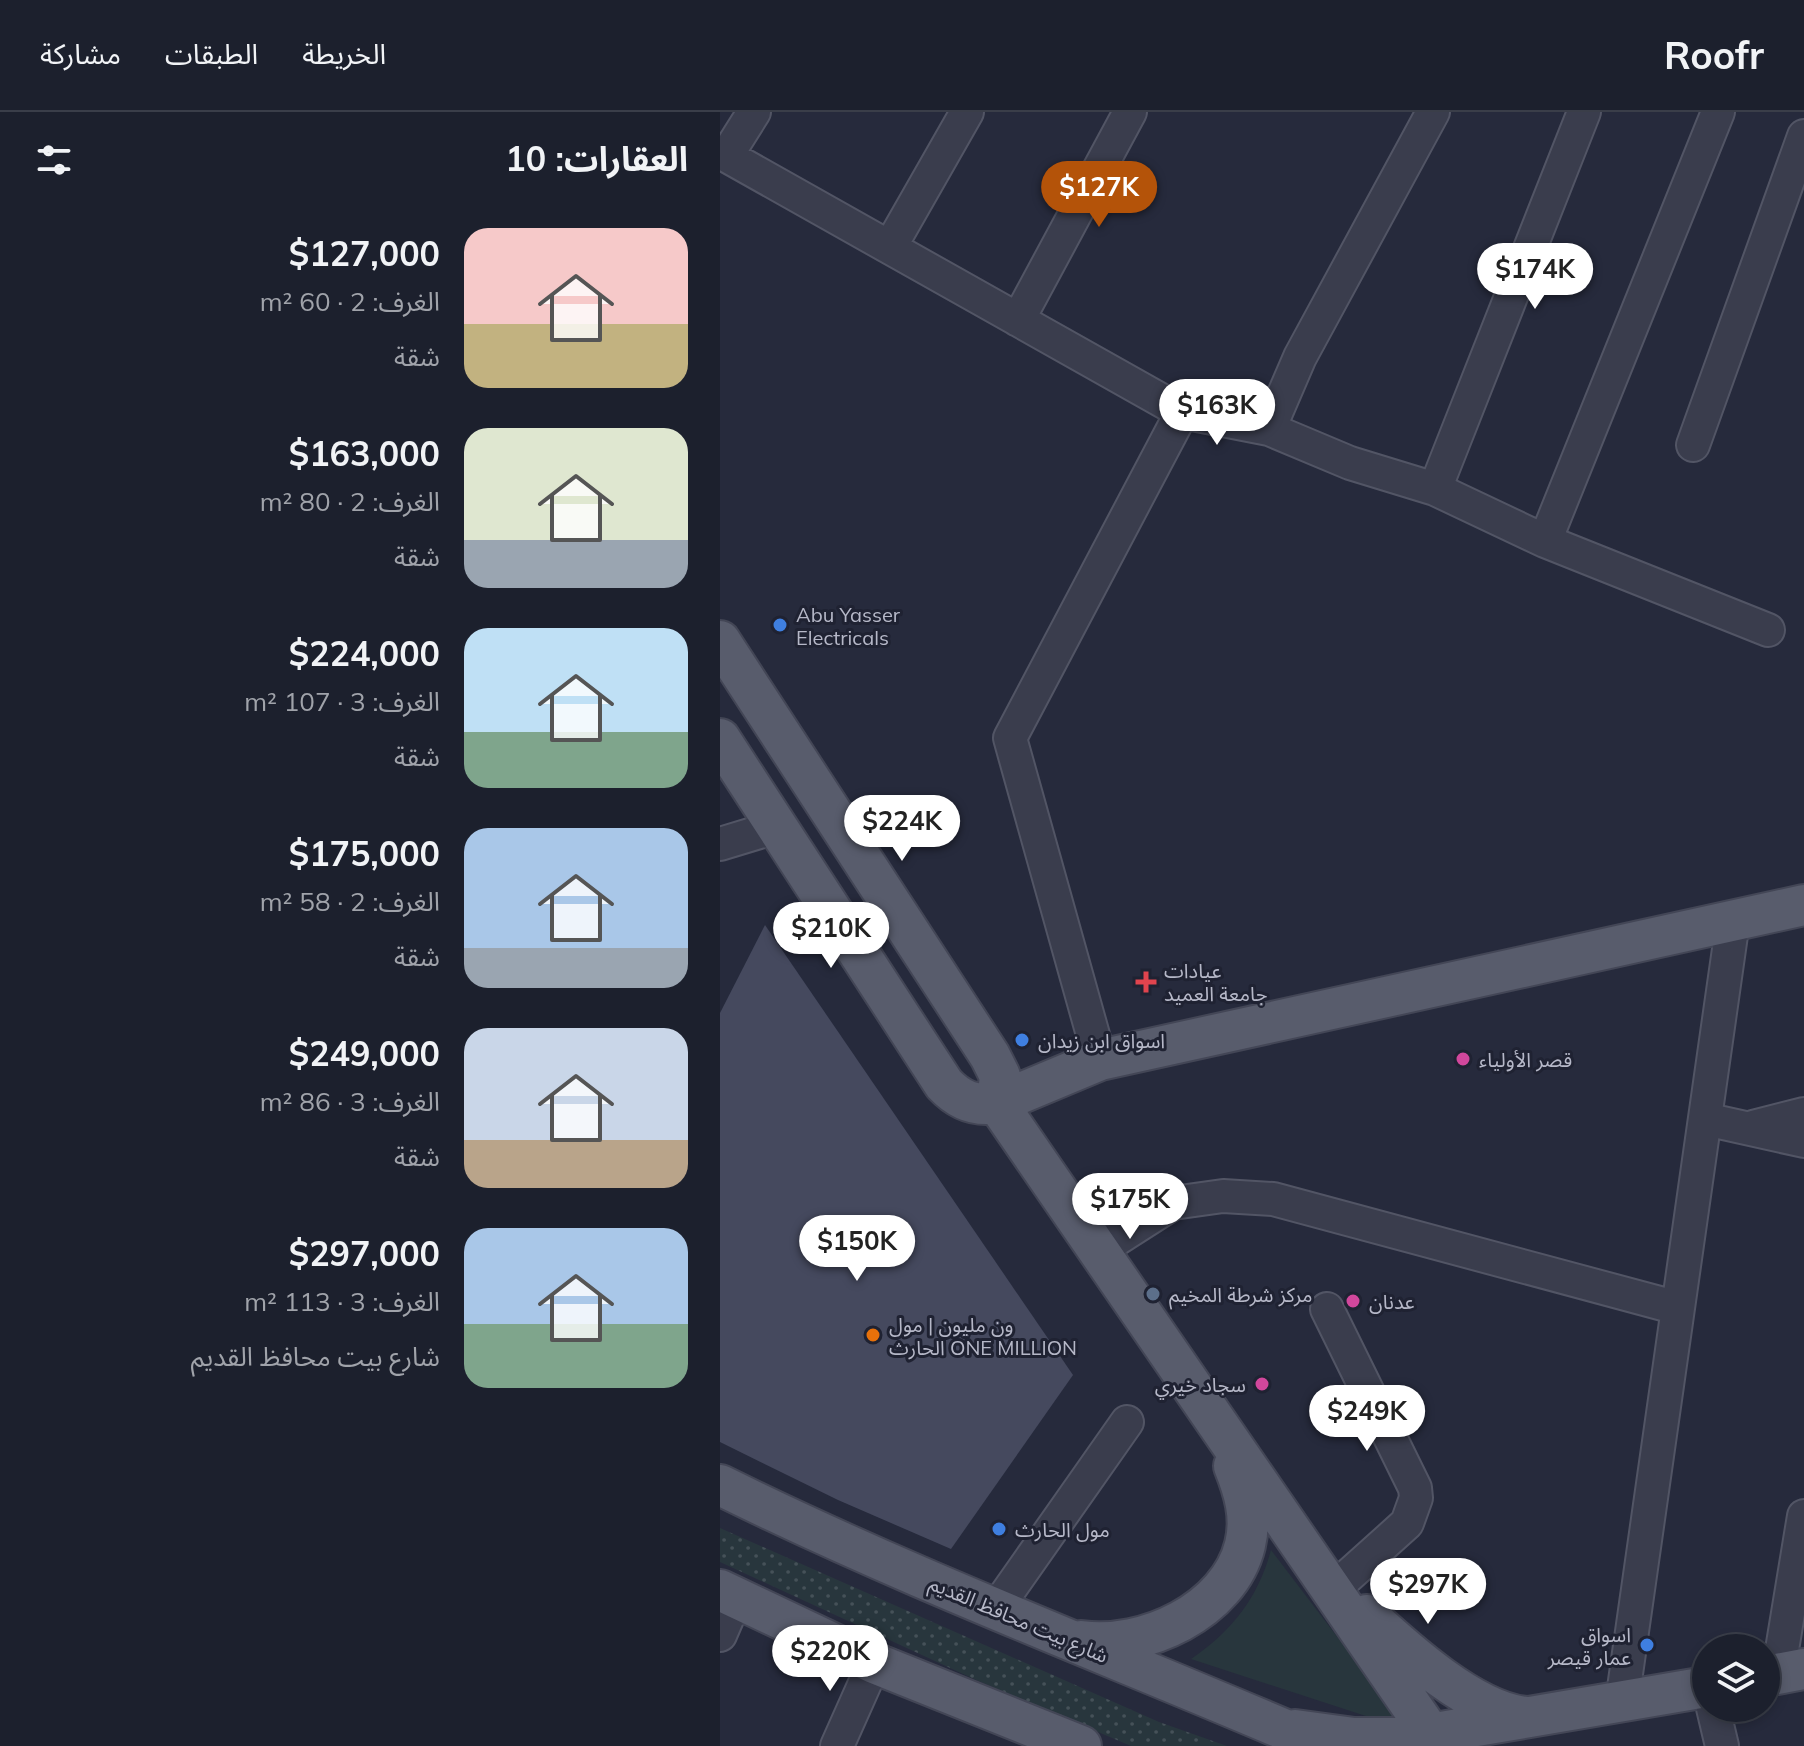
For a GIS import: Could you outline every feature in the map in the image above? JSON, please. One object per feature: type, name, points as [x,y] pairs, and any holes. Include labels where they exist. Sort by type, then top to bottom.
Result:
[{"type":"main road","points":[[720,641],[990,1056],[1000,1076],[997,1103],[1324,1573],[1435,1740]]},
{"type":"main road","points":[[720,739],[944,1084],[956,1096],[984,1106],[1100,1060],[1804,905]]},
{"type":"main road","points":[[1061,1638],[1105,1642],[1170,1627],[1193,1615],[1226,1584],[1246,1545],[1248,1521],[1245,1496],[1211,1414]]},
{"type":"main road","name":"شارع بيت محافظ القديم","points":[[720,1485],[808,1528],[995,1610],[1323,1746]]},
{"type":"main road","points":[[1324,1573],[1392,1638],[1453,1684],[1499,1711],[1538,1717]]},
{"type":"main road","points":[[728,1594],[1012,1733],[1081,1746]]},
{"type":"main road","points":[[1267,1722],[1307,1732],[1354,1738],[1435,1740],[1538,1717],[1692,1690]]},
{"type":"main road","points":[[1498,1746],[1510,1733],[1538,1717]]},
{"type":"street","points":[[754,112],[723,154],[1182,412],[1269,429],[1350,463],[1435,489],[1545,541],[1768,630]]},
{"type":"street","points":[[890,247],[967,112]]},
{"type":"street","points":[[1018,320],[1130,112]]},
{"type":"street","points":[[1269,429],[1300,357],[1433,112]]},
{"type":"street","points":[[1435,489],[1584,112]]},
{"type":"street","points":[[1545,541],[1718,112]]},
{"type":"street","points":[[1693,445],[1804,136]]},
{"type":"street","points":[[1100,1060],[1010,738],[1182,412]]},
{"type":"street","points":[[720,844],[776,827]]},
{"type":"street","points":[[1622,1702],[1733,921]]},
{"type":"street","points":[[1746,1128],[1804,1114]]},
{"type":"street","points":[[1705,1119],[1804,1141]]},
{"type":"street","points":[[1098,1251],[1173,1203],[1223,1196],[1273,1199],[1678,1308]]},
{"type":"street","points":[[1324,1573],[1407,1523],[1416,1498],[1415,1488],[1327,1309]]},
{"type":"street","points":[[995,1610],[1127,1422]]},
{"type":"street","points":[[1783,1673],[1804,1516]]},
{"type":"street","points":[[720,1635],[728,1594]]},
{"type":"street","points":[[837,1746],[874,1663]]},
{"type":"street","points":[[1716,1722],[1722,1746]]},
{"type":"shaded area","points":[[720,1528],[1159,1722],[1227,1746],[1131,1746],[974,1679],[720,1562]]},
{"type":"shaded area","points":[[1271,1550],[1387,1702],[1391,1717],[1387,1720],[1375,1719],[1191,1659],[1219,1637],[1242,1612],[1259,1583]]},
{"type":"building","name":"مول الحارث","points":[[765,925],[1073,1375],[951,1549],[838,1500],[720,1442],[720,1013]]},
{"type":"place","name":"Abu Yasser Electricals","points":[[780,625]]},
{"type":"place","name":"عيادات جامعة العميد","points":[[1146,982]]},
{"type":"place","name":"اسواق ابن زيدان","points":[[1022,1040]]},
{"type":"place","name":"قصر الأولياء","points":[[1463,1059]]},
{"type":"place","name":"مركز شرطة المخيم","points":[[1153,1294]]},
{"type":"place","name":"عدنان","points":[[1353,1301]]},
{"type":"place","name":"ون مليون | مول الحارث ONE MILLION","points":[[873,1335]]},
{"type":"place","name":"سجاد خيري","points":[[1262,1384]]},
{"type":"place","name":"مول الحارث","points":[[999,1529]]},
{"type":"place","name":"اسواق عمار قيصر","points":[[1647,1645]]}]
